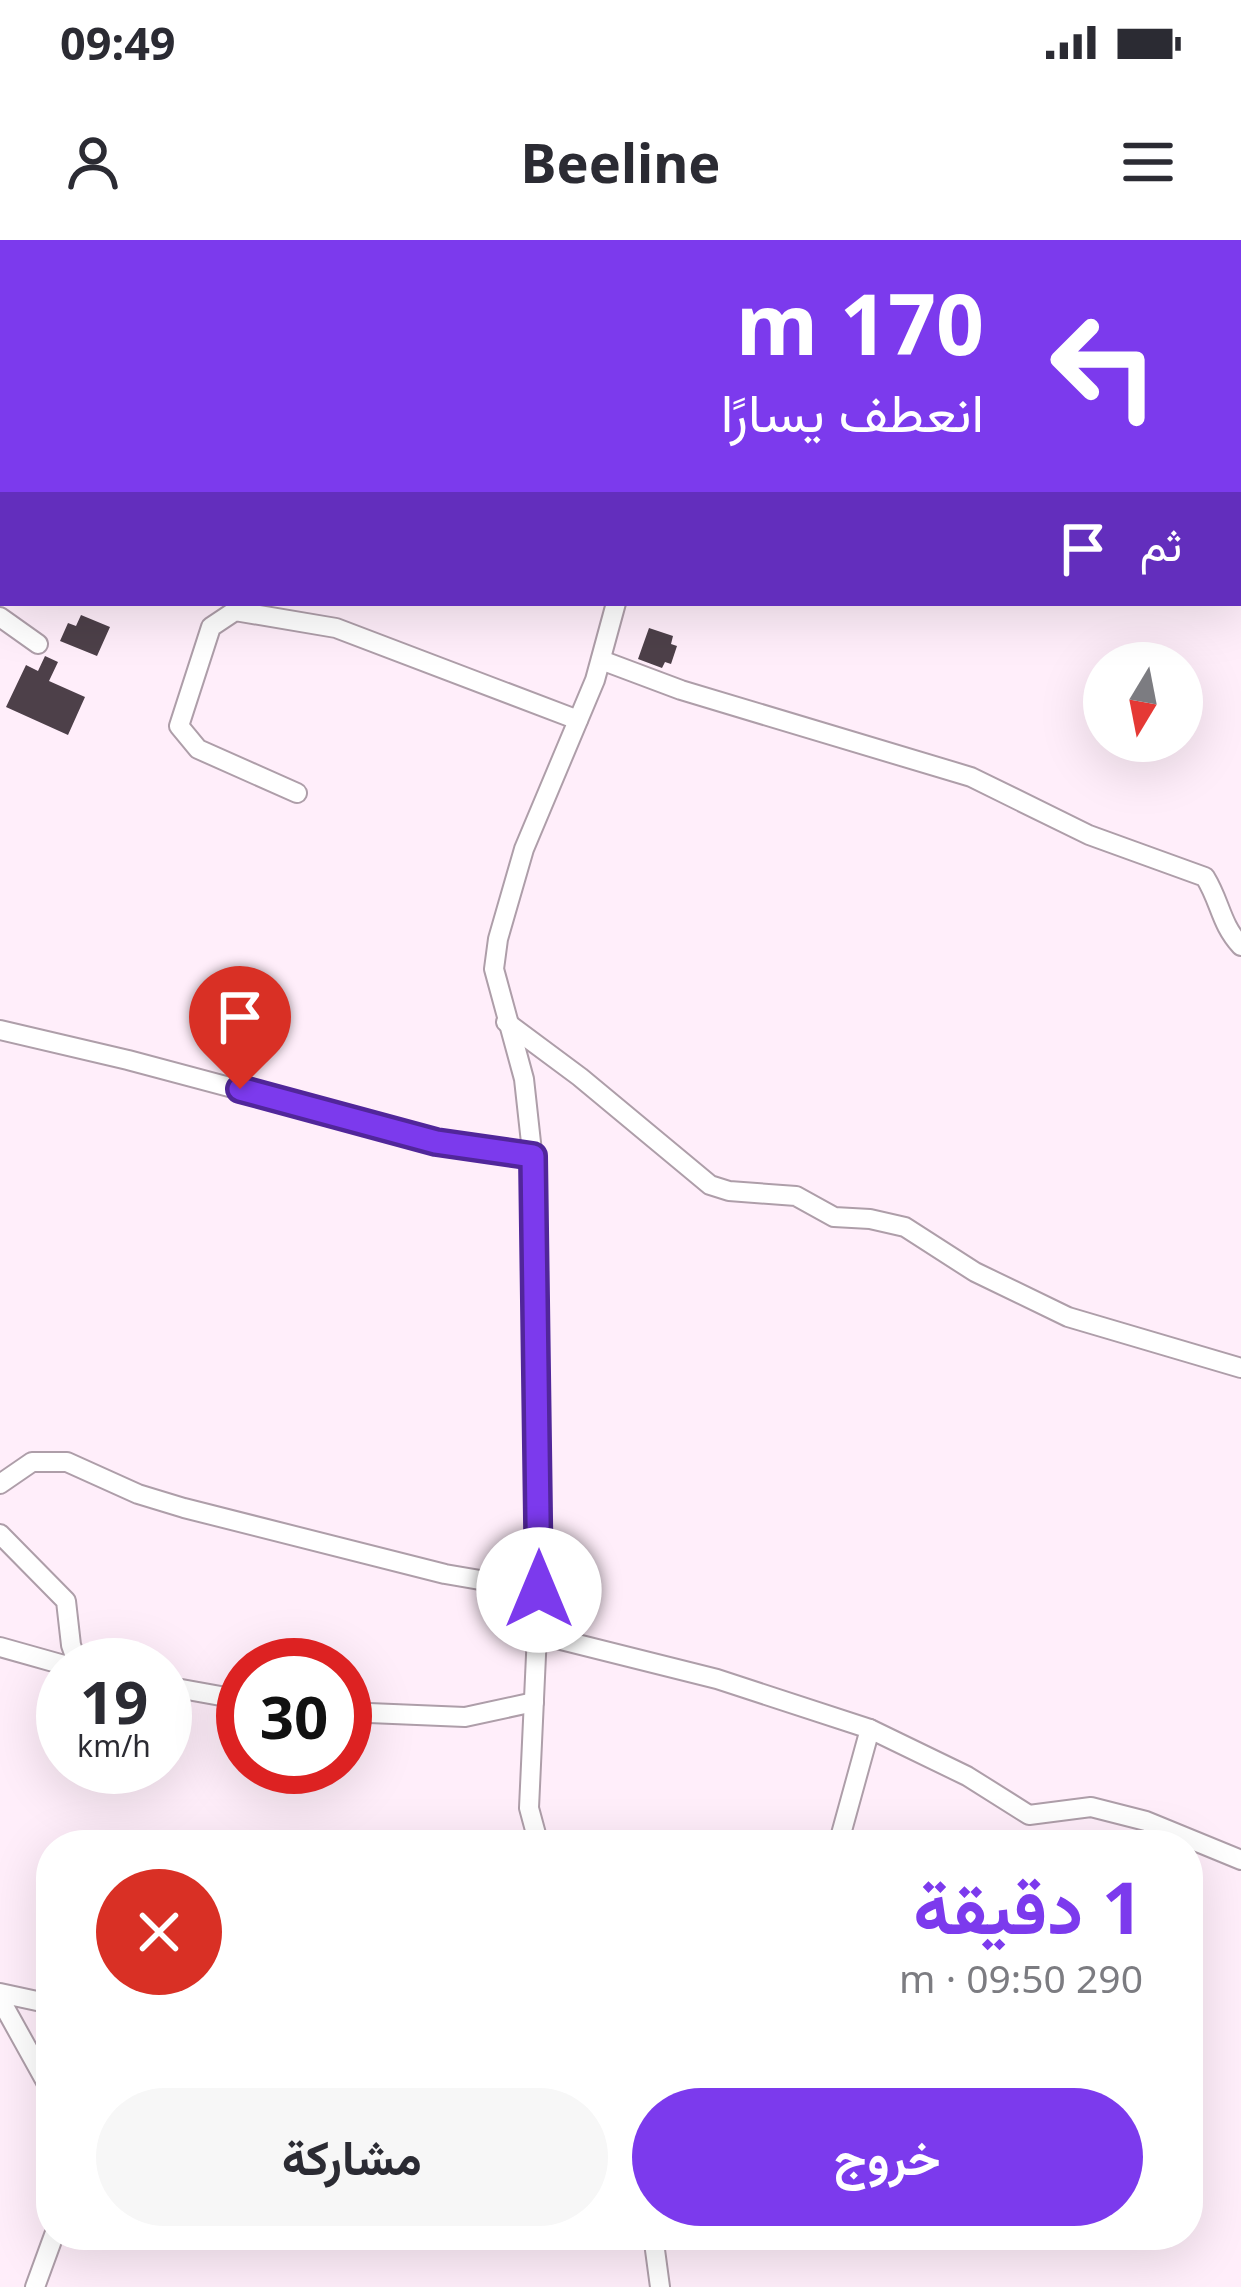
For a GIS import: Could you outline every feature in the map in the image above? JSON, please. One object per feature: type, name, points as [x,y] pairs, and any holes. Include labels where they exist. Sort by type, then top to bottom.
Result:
[{"type":"street","points":[[534,1830],[529,1808],[539,1590],[533,1156],[524,1079],[494,968],[524,849],[601,660],[615,606]]},
{"type":"street","points":[[297,793],[198,749],[179,726],[211,627],[235,611],[336,628],[578,720]]},
{"type":"street","points":[[0,616],[38,644]]},
{"type":"street","points":[[601,660],[703,697],[971,777],[1089,835],[1205,877],[1215,893],[1223,926],[1241,946]]},
{"type":"street","points":[[506,1022],[710,1185],[796,1196],[834,1216],[904,1227],[975,1272],[1068,1317],[1241,1368]]},
{"type":"street","points":[[0,1030],[436,1142],[533,1156]]},
{"type":"street","points":[[0,1484],[32,1462],[67,1462],[138,1494],[184,1508],[446,1574],[539,1590]]},
{"type":"street","points":[[0,1534],[66,1601],[70,1638]]},
{"type":"street","points":[[537,1634],[717,1679],[870,1729],[967,1776],[1029,1815],[1091,1807],[1168,1830]]},
{"type":"street","points":[[0,1647],[36,1657]]},
{"type":"street","points":[[372,1713],[465,1717],[534,1702]]},
{"type":"street","points":[[842,1830],[870,1729]]},
{"type":"street","points":[[1203,1844],[1241,1860]]},
{"type":"street","points":[[0,1996],[36,2002]]},
{"type":"street","points":[[0,1996],[36,2063]]},
{"type":"street","points":[[34,2287],[48,2250]]},
{"type":"street","points":[[655,2250],[660,2287]]},
{"type":"building","points":[[81,615],[110,627],[97,656],[60,641],[68,623],[76,626]]},
{"type":"building","points":[[649,628],[673,636],[671,644],[677,646],[671,664],[665,662],[662,668],[638,659]]},
{"type":"building","points":[[45,656],[58,662],[49,681],[85,697],[68,735],[6,707],[26,665],[38,671]]},
{"type":"route","points":[[240,1089],[436,1142],[533,1156],[539,1590]]}]
